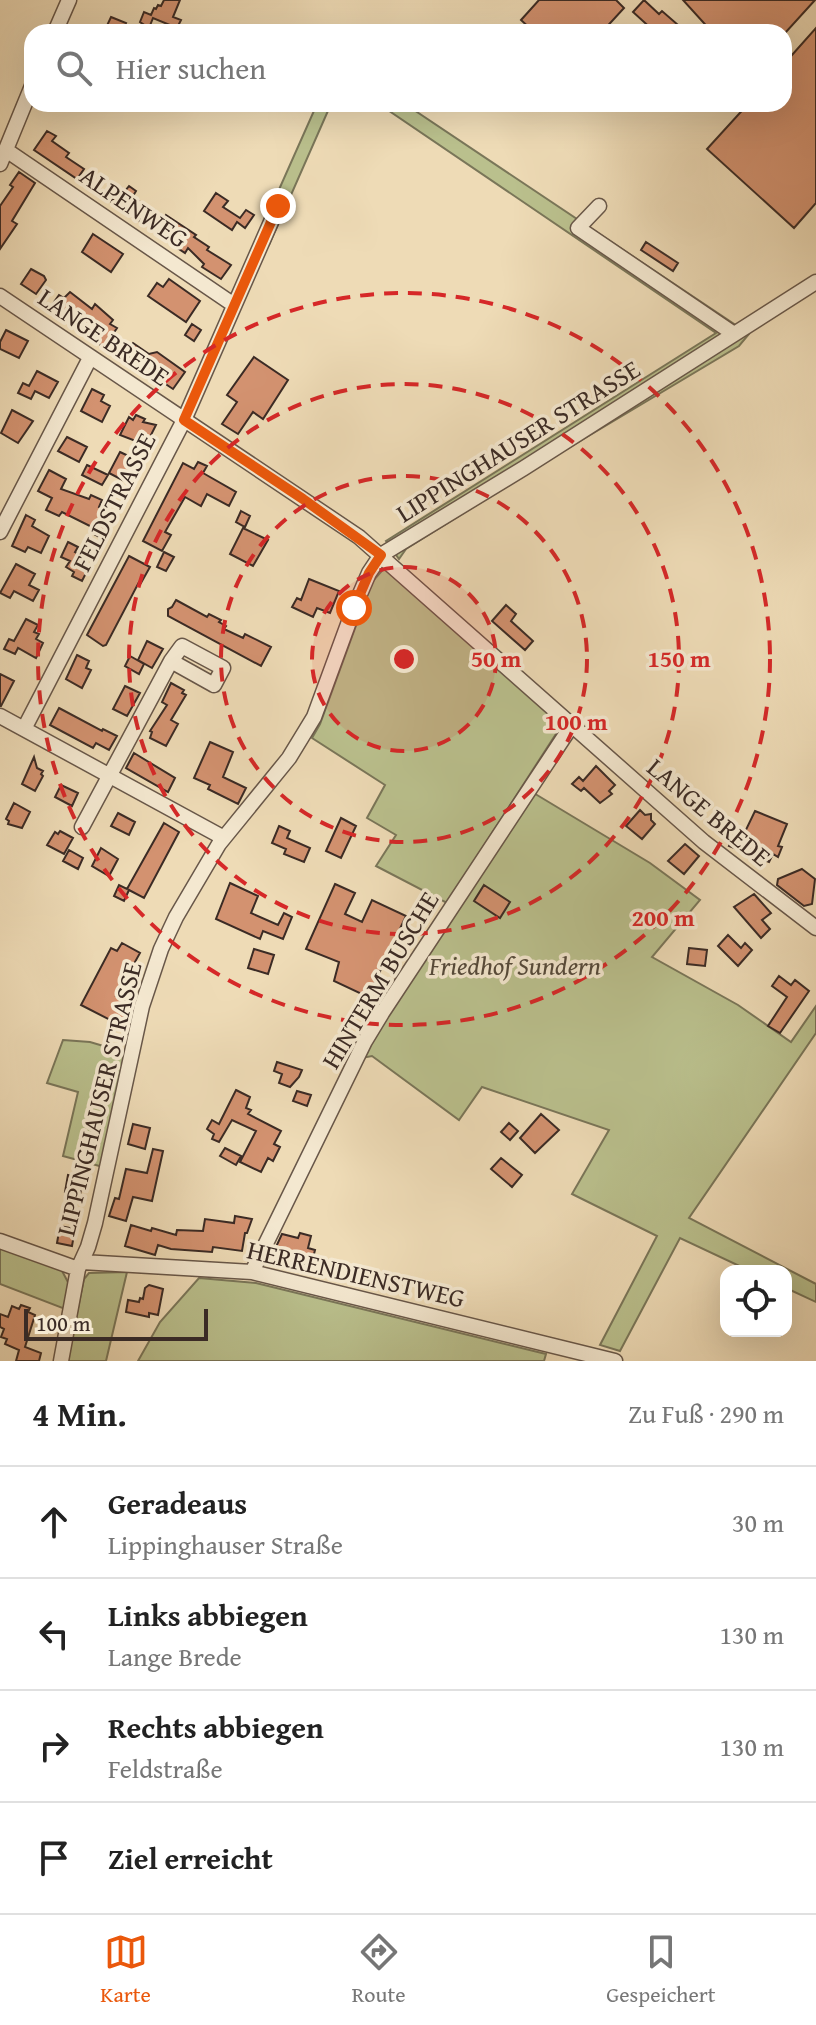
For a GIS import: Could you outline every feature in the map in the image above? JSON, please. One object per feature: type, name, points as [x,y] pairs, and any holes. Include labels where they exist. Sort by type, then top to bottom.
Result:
[{"type":"street","points":[[58,24],[69,0]]},
{"type":"street","points":[[0,164],[24,106]]},
{"type":"street","name":"ALPENWEG","points":[[6,150],[234,305]]},
{"type":"street","name":"FELDSTRASSE","points":[[24,729],[184,420],[278,206]]},
{"type":"street","points":[[599,206],[578,228],[734,334]]},
{"type":"street","name":"LIPPINGHAUSER STRASSE","points":[[61,1361],[80,1266],[95,1223],[142,1006],[153,969],[176,917],[224,838],[289,758],[308,728],[354,608],[369,573],[381,555],[816,282]]},
{"type":"street","name":"LANGE BREDE","points":[[0,296],[303,499],[381,555],[739,871],[816,928]]},
{"type":"street","points":[[0,532],[90,358]]},
{"type":"street","points":[[82,827],[171,661]]},
{"type":"street","points":[[0,716],[224,838]]},
{"type":"street","name":"HINTERM BUSCHE","points":[[252,1272],[365,1041],[572,725]]},
{"type":"street","name":"HERRENDIENSTWEG","points":[[0,1241],[80,1266],[252,1272],[615,1361]]},
{"type":"green space","points":[[313,112],[327,112],[269,245],[257,239]]},
{"type":"green space","points":[[391,112],[417,112],[749,334],[739,346],[406,549],[399,559],[386,541],[716,333]]},
{"type":"green space","points":[[387,565],[563,723],[447,903],[376,866],[396,835],[367,818],[385,785],[312,738],[320,724],[372,582]]},
{"type":"green space","name":"Friedhof Sundern","points":[[532,792],[650,863],[700,900],[652,957],[738,1005],[791,1042],[816,1006],[816,1033],[689,1218],[779,1265],[737,1265],[680,1238],[620,1351],[600,1345],[657,1236],[572,1194],[609,1130],[482,1087],[459,1120],[372,1056],[362,1058],[374,1033]]},
{"type":"green space","points":[[63,1040],[90,1042],[127,1053],[103,1167],[63,1156],[78,1092],[47,1083]]},
{"type":"green space","points":[[0,1246],[61,1269],[70,1286],[65,1309],[0,1284]]},
{"type":"green space","points":[[127,1272],[106,1361],[67,1361],[84,1279],[89,1273]]},
{"type":"green space","points":[[792,1272],[816,1284],[816,1302],[792,1291]]},
{"type":"green space","points":[[199,1278],[256,1283],[546,1354],[544,1361],[138,1361],[160,1322]]},
{"type":"building","points":[[164,0],[180,0],[173,17],[181,20],[179,24],[167,24],[153,18],[151,24],[140,22],[144,12],[151,15],[154,8],[161,6]]},
{"type":"building","points":[[539,0],[616,0],[624,8],[609,24],[525,24],[521,20]]},
{"type":"building","points":[[644,0],[659,14],[662,11],[677,24],[646,24],[633,12]]},
{"type":"building","points":[[683,0],[815,0],[792,25],[705,24]]},
{"type":"building","points":[[111,17],[126,23],[126,24],[108,24]]},
{"type":"building","points":[[816,28],[816,203],[794,228],[707,149],[741,112],[792,112],[792,55]]},
{"type":"building","points":[[47,131],[56,136],[52,141],[69,153],[66,157],[84,169],[77,179],[34,150]]},
{"type":"building","points":[[19,172],[35,183],[12,221],[17,224],[0,249],[0,206]]},
{"type":"building","points":[[129,186],[136,191],[133,196],[139,201],[136,204],[146,211],[139,221],[111,202],[121,188],[125,191]]},
{"type":"building","points":[[216,193],[228,201],[223,207],[240,218],[246,210],[254,215],[245,228],[237,222],[232,230],[204,211]]},
{"type":"building","points":[[166,215],[196,235],[194,237],[209,247],[207,250],[231,265],[221,279],[202,267],[204,264],[188,248],[185,253],[158,235]]},
{"type":"building","points":[[93,234],[123,254],[111,272],[82,252]]},
{"type":"building","points":[[646,242],[678,263],[673,271],[641,250]]},
{"type":"building","points":[[31,269],[46,280],[36,294],[21,284]]},
{"type":"building","points":[[169,279],[200,301],[186,322],[148,296],[157,283],[163,287]]},
{"type":"building","points":[[70,292],[92,309],[95,304],[113,320],[110,324],[117,328],[104,347],[49,309],[59,295],[64,298]]},
{"type":"building","points":[[192,324],[201,330],[194,341],[185,335]]},
{"type":"building","points":[[6,330],[28,341],[19,358],[0,349]]},
{"type":"building","points":[[133,343],[149,354],[157,352],[185,372],[173,389],[128,359],[130,357],[125,353]]},
{"type":"building","points":[[254,357],[288,380],[263,419],[253,412],[238,434],[222,424],[237,402],[227,395]]},
{"type":"building","points":[[37,371],[58,382],[49,398],[35,391],[31,399],[18,393],[23,383],[29,386]]},
{"type":"building","points":[[92,389],[104,395],[101,401],[110,406],[102,422],[81,411]]},
{"type":"building","points":[[12,410],[33,421],[18,443],[1,433]]},
{"type":"building","points":[[136,415],[145,419],[143,422],[156,425],[146,445],[120,435],[129,417],[133,420]]},
{"type":"building","points":[[67,437],[87,447],[79,462],[58,451]]},
{"type":"building","points":[[120,452],[137,460],[126,482],[109,473]]},
{"type":"building","points":[[198,462],[207,466],[203,473],[236,492],[229,506],[207,494],[201,506],[185,497],[165,532],[171,535],[162,551],[143,541],[183,463],[194,469]]},
{"type":"building","points":[[87,465],[108,475],[102,485],[82,475]]},
{"type":"building","points":[[49,470],[66,479],[61,489],[89,499],[91,495],[102,500],[99,507],[111,513],[104,527],[108,529],[103,539],[92,533],[94,528],[62,512],[59,516],[46,510],[52,498],[38,491]]},
{"type":"building","points":[[241,511],[250,516],[245,527],[236,522]]},
{"type":"building","points":[[26,515],[35,520],[32,526],[49,536],[41,553],[28,547],[25,552],[12,546]]},
{"type":"building","points":[[243,528],[268,540],[253,566],[230,554]]},
{"type":"building","points":[[68,542],[78,547],[75,552],[87,558],[82,569],[87,571],[82,581],[72,576],[74,572],[66,567],[70,561],[61,557]]},
{"type":"building","points":[[164,552],[174,557],[166,571],[157,567]]},
{"type":"building","points":[[129,556],[150,567],[103,646],[87,635]]},
{"type":"building","points":[[16,564],[35,574],[29,585],[39,590],[33,601],[14,591],[10,598],[0,593]]},
{"type":"building","points":[[309,579],[339,591],[330,613],[317,608],[313,617],[292,607],[297,598],[301,600]]},
{"type":"building","points":[[176,600],[207,617],[209,614],[221,620],[219,622],[226,626],[224,629],[243,638],[245,634],[271,647],[261,666],[168,616],[168,609]]},
{"type":"building","points":[[506,605],[516,614],[511,621],[533,641],[525,650],[492,621]]},
{"type":"building","points":[[26,619],[38,625],[34,632],[39,634],[36,639],[43,643],[36,658],[18,648],[15,654],[4,649],[9,639],[14,641]]},
{"type":"building","points":[[147,641],[163,649],[152,668],[138,660]]},
{"type":"building","points":[[77,655],[89,661],[86,668],[91,670],[82,688],[66,679]]},
{"type":"building","points":[[130,656],[144,664],[139,674],[125,666]]},
{"type":"building","points":[[0,674],[14,681],[1,706],[0,706]]},
{"type":"building","points":[[171,683],[184,690],[182,693],[186,695],[171,720],[178,724],[166,746],[150,738],[150,731],[167,705],[162,702]]},
{"type":"building","points":[[125,686],[140,693],[127,716],[113,709]]},
{"type":"building","points":[[59,708],[117,736],[109,750],[96,743],[93,748],[50,725]]},
{"type":"building","points":[[210,742],[233,752],[223,777],[246,788],[238,804],[194,778]]},
{"type":"building","points":[[134,753],[175,778],[168,792],[126,768]]},
{"type":"building","points":[[34,757],[37,768],[43,771],[35,791],[22,784]]},
{"type":"building","points":[[596,766],[615,785],[609,791],[612,794],[600,803],[584,788],[581,791],[572,784],[579,777],[583,781]]},
{"type":"building","points":[[61,785],[78,793],[72,806],[55,797]]},
{"type":"building","points":[[14,803],[30,812],[22,828],[8,824],[6,819]]},
{"type":"building","points":[[640,810],[645,815],[651,814],[655,824],[642,839],[626,826]]},
{"type":"building","points":[[755,811],[787,824],[778,846],[782,847],[778,857],[773,854],[769,862],[729,846],[736,830],[744,834]]},
{"type":"building","points":[[118,813],[135,822],[129,835],[111,826]]},
{"type":"building","points":[[341,818],[356,826],[341,858],[326,851]]},
{"type":"building","points":[[164,823],[179,832],[144,898],[129,890],[124,901],[114,896],[119,885],[127,889]]},
{"type":"building","points":[[279,826],[290,831],[287,838],[310,848],[304,862],[284,854],[286,849],[272,843]]},
{"type":"building","points":[[60,831],[73,838],[64,854],[47,845],[55,832],[58,834]]},
{"type":"building","points":[[685,844],[699,856],[684,874],[668,861]]},
{"type":"building","points":[[101,848],[118,859],[109,876],[92,866]]},
{"type":"building","points":[[69,850],[83,858],[78,869],[63,861]]},
{"type":"building","points":[[802,869],[815,879],[812,904],[804,906],[777,885],[778,879]]},
{"type":"building","points":[[230,883],[258,896],[251,913],[278,925],[284,913],[292,917],[283,939],[263,931],[260,939],[216,919]]},
{"type":"building","points":[[335,884],[355,893],[345,914],[362,922],[372,900],[406,916],[368,997],[334,981],[339,962],[306,949]]},
{"type":"building","points":[[484,885],[510,902],[500,918],[474,901]]},
{"type":"building","points":[[754,894],[771,913],[762,920],[770,929],[761,938],[734,907]]},
{"type":"building","points":[[728,935],[741,948],[745,943],[752,950],[738,966],[718,946]]},
{"type":"building","points":[[122,943],[140,953],[116,996],[130,1004],[120,1025],[81,1005],[111,948],[117,951]]},
{"type":"building","points":[[689,948],[707,950],[705,966],[687,964]]},
{"type":"building","points":[[254,949],[274,955],[268,974],[248,968]]},
{"type":"building","points":[[779,976],[791,985],[795,980],[809,991],[780,1033],[768,1026],[787,997],[772,986]]},
{"type":"building","points":[[277,1062],[302,1070],[290,1087],[279,1083],[282,1074],[274,1071]]},
{"type":"building","points":[[236,1090],[250,1097],[246,1108],[251,1110],[248,1114],[281,1131],[274,1144],[280,1147],[273,1161],[268,1158],[261,1172],[240,1162],[256,1131],[232,1120],[219,1142],[212,1139],[214,1134],[207,1129],[212,1120],[219,1124]]},
{"type":"building","points":[[297,1091],[311,1095],[307,1106],[293,1101]]},
{"type":"building","points":[[541,1114],[559,1130],[535,1153],[520,1138]]},
{"type":"building","points":[[509,1123],[518,1131],[510,1140],[501,1132]]},
{"type":"building","points":[[133,1124],[150,1128],[145,1149],[128,1144]]},
{"type":"building","points":[[225,1148],[241,1156],[236,1165],[220,1156]]},
{"type":"building","points":[[153,1149],[163,1151],[152,1201],[133,1197],[126,1221],[109,1216],[115,1198],[119,1199],[126,1169],[147,1173]]},
{"type":"building","points":[[501,1158],[522,1175],[512,1187],[491,1169]]},
{"type":"building","points":[[68,1175],[83,1178],[80,1195],[65,1192]]},
{"type":"building","points":[[235,1216],[252,1219],[245,1233],[242,1251],[213,1247],[212,1252],[158,1245],[155,1255],[125,1246],[131,1225],[176,1235],[177,1230],[203,1231],[205,1219],[234,1223]]},
{"type":"building","points":[[60,1226],[75,1229],[72,1246],[57,1243]]},
{"type":"building","points":[[300,1233],[311,1236],[308,1248],[315,1250],[311,1266],[292,1261],[293,1254],[275,1249],[282,1234],[298,1238]]},
{"type":"building","points":[[149,1285],[163,1289],[158,1315],[149,1313],[149,1317],[126,1312],[128,1300],[139,1302]]},
{"type":"building","points":[[21,1305],[30,1308],[28,1312],[35,1315],[25,1347],[41,1353],[39,1361],[16,1361],[19,1350],[5,1344],[7,1339],[1,1337],[4,1329],[0,1327],[0,1314],[8,1317],[12,1306],[19,1309]]},
{"type":"route","points":[[278,206],[184,420],[359,537],[381,555],[369,573],[354,608]]}]
